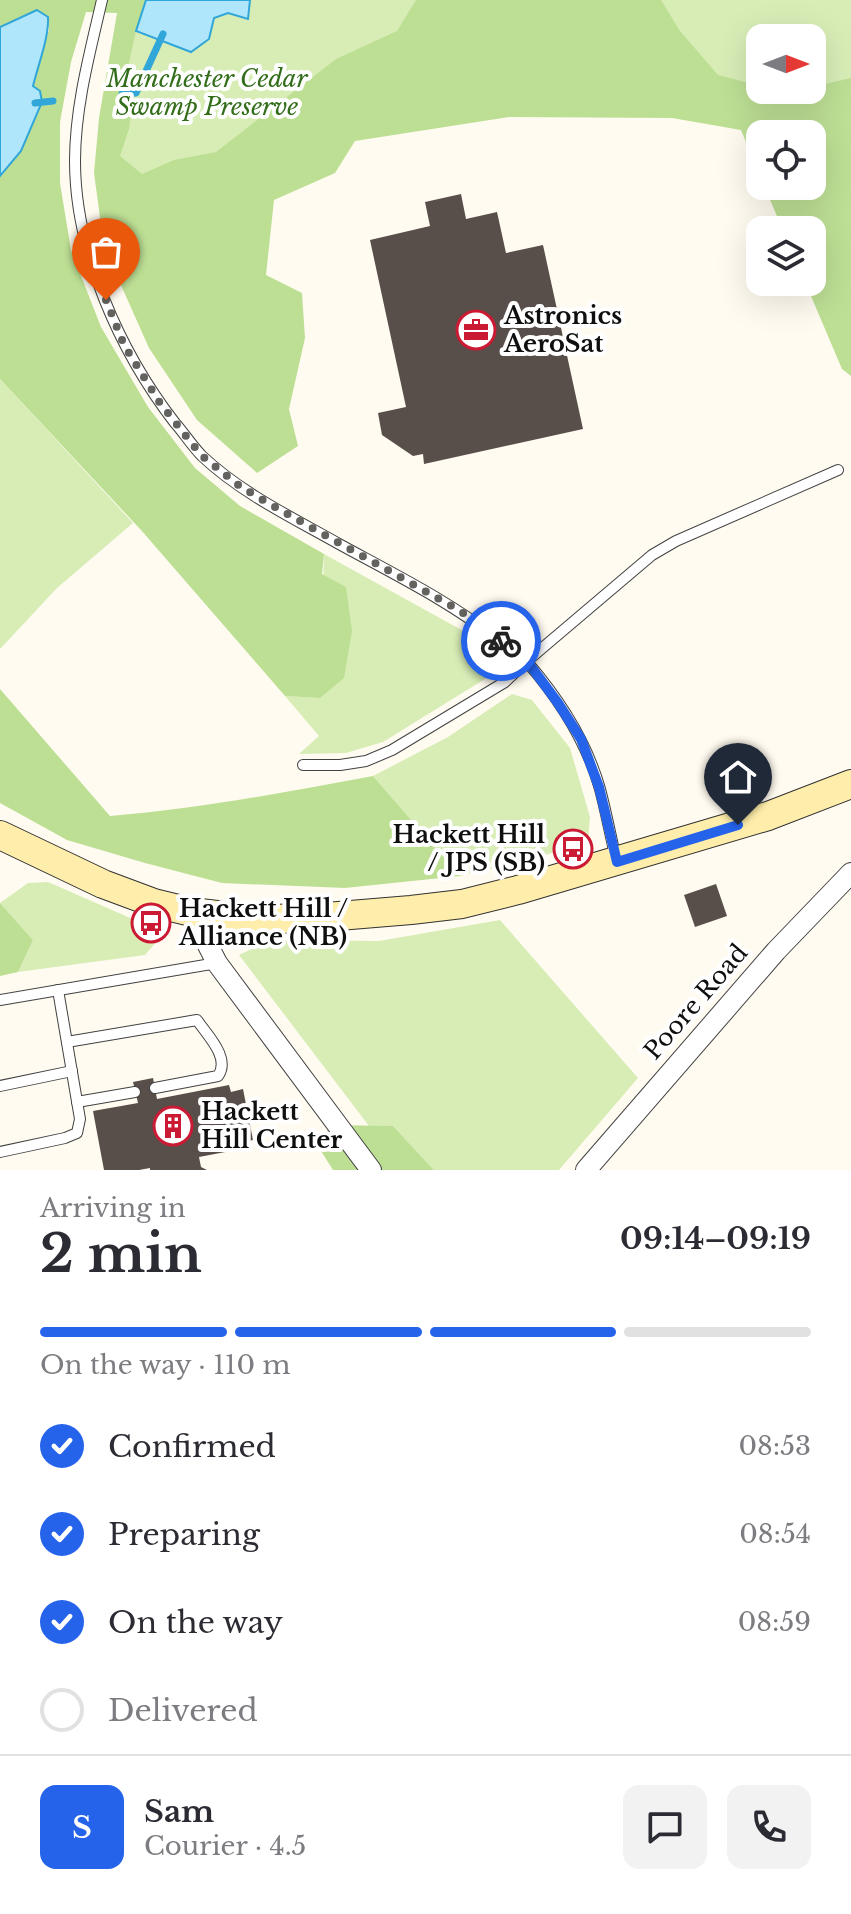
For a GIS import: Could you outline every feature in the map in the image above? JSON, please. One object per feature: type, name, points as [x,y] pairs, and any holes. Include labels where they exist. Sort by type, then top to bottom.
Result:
[{"type":"street","points":[[0,835],[103,884],[154,903],[191,912],[243,918],[302,919],[462,904],[617,862],[768,816],[851,784]]},
{"type":"street","name":"Poore Road","points":[[586,1170],[776,951],[851,873]]},
{"type":"street","points":[[191,912],[217,963],[371,1170]]},
{"type":"lane","points":[[102,0],[78,122],[75,159],[77,199],[84,238],[124,345],[160,403],[201,455],[241,487],[459,610],[527,661],[581,739],[599,787],[617,862]]},
{"type":"lane","points":[[303,765],[366,761],[392,750],[505,682],[652,555],[676,541],[838,470]]},
{"type":"lane","points":[[0,1000],[217,963]]},
{"type":"lane","points":[[0,1152],[77,1133],[80,1119],[58,990]]},
{"type":"lane","points":[[67,1042],[197,1020],[223,1058],[223,1069],[218,1076],[155,1088]]},
{"type":"lane","points":[[0,1086],[72,1071]]},
{"type":"lane","points":[[77,1102],[135,1092]]},
{"type":"green space","points":[[0,0],[146,0],[122,94],[131,114],[120,156],[142,174],[174,160],[216,152],[336,59],[397,31],[416,0],[661,0],[680,31],[718,75],[746,82],[746,104],[826,104],[826,84],[851,78],[851,376],[842,369],[811,296],[826,296],[826,216],[777,216],[770,200],[826,200],[826,120],[746,120],[746,142],[741,130],[672,118],[509,117],[355,141],[335,173],[274,200],[266,275],[302,293],[305,338],[289,409],[298,446],[257,473],[197,420],[149,348],[104,247],[94,173],[99,118],[117,13],[86,12],[71,62],[60,122],[60,183],[71,250],[101,327],[148,407],[195,468],[240,506],[324,554],[322,574],[346,587],[352,631],[344,678],[320,698],[285,696],[141,530],[0,379],[0,176],[21,151],[39,58],[49,30],[48,17],[37,10],[0,27]]},
{"type":"green space","name":"Manchester Cedar Swamp Preserve","points":[[130,0],[851,0],[851,175],[826,149],[826,120],[746,122],[507,80],[107,187]]},
{"type":"green space","points":[[0,379],[133,523],[57,588],[0,649]]},
{"type":"green space","points":[[324,554],[476,638],[495,658],[493,674],[383,742],[346,753],[299,754],[319,736],[285,696],[320,698]]},
{"type":"green space","points":[[0,689],[110,816],[275,794],[373,776],[460,876],[345,888],[222,883],[67,840],[0,803]]},
{"type":"green space","points":[[512,694],[532,700],[570,748],[590,817],[588,842],[519,863],[460,876],[373,776],[448,737]]},
{"type":"green space","points":[[48,882],[144,924],[157,941],[145,955],[18,972],[33,940],[0,903],[28,883]]},
{"type":"green space","points":[[0,903],[33,940],[18,972],[0,976]]},
{"type":"green space","points":[[500,920],[638,1078],[559,1170],[434,1170],[393,1126],[369,1126],[239,955],[271,940],[379,941]]},
{"type":"green space","points":[[329,1125],[393,1126],[434,1170],[333,1170],[321,1151]]},
{"type":"water","points":[[146,0],[250,0],[248,19],[228,13],[214,18],[209,39],[191,52],[136,31]]},
{"type":"water","points":[[37,10],[48,17],[45,43],[33,86],[40,91],[42,102],[21,151],[0,176],[0,27]]},
{"type":"building","name":"Astronics AeroSat","points":[[461,194],[466,219],[497,212],[506,253],[543,245],[583,429],[424,464],[423,454],[413,456],[382,435],[378,413],[406,407],[370,240],[430,226],[425,202]]},
{"type":"building","points":[[716,884],[727,916],[695,927],[684,895]]},
{"type":"building","name":"Hackett Hill Center","points":[[153,1078],[157,1099],[229,1085],[231,1092],[243,1089],[253,1140],[240,1143],[241,1149],[199,1157],[201,1167],[207,1170],[104,1170],[93,1111],[138,1103],[133,1082]]},
{"type":"waterway","points":[[122,94],[136,93],[163,34]]},
{"type":"waterway","points":[[35,103],[53,101]]},
{"type":"way so far","points":[[106,300],[124,345],[160,403],[201,455],[241,487],[459,610],[501,641]]},
{"type":"place","name":"Astronics AeroSat","points":[[476,330]]},
{"type":"place","name":"Hackett Hill / JPS (SB)","points":[[573,849]]},
{"type":"place","name":"Hackett Hill / Alliance (NB)","points":[[151,923]]},
{"type":"place","name":"Hackett Hill Center","points":[[173,1126]]},
{"type":"route","points":[[501,641],[527,661],[581,739],[599,787],[617,862],[738,825]]}]
